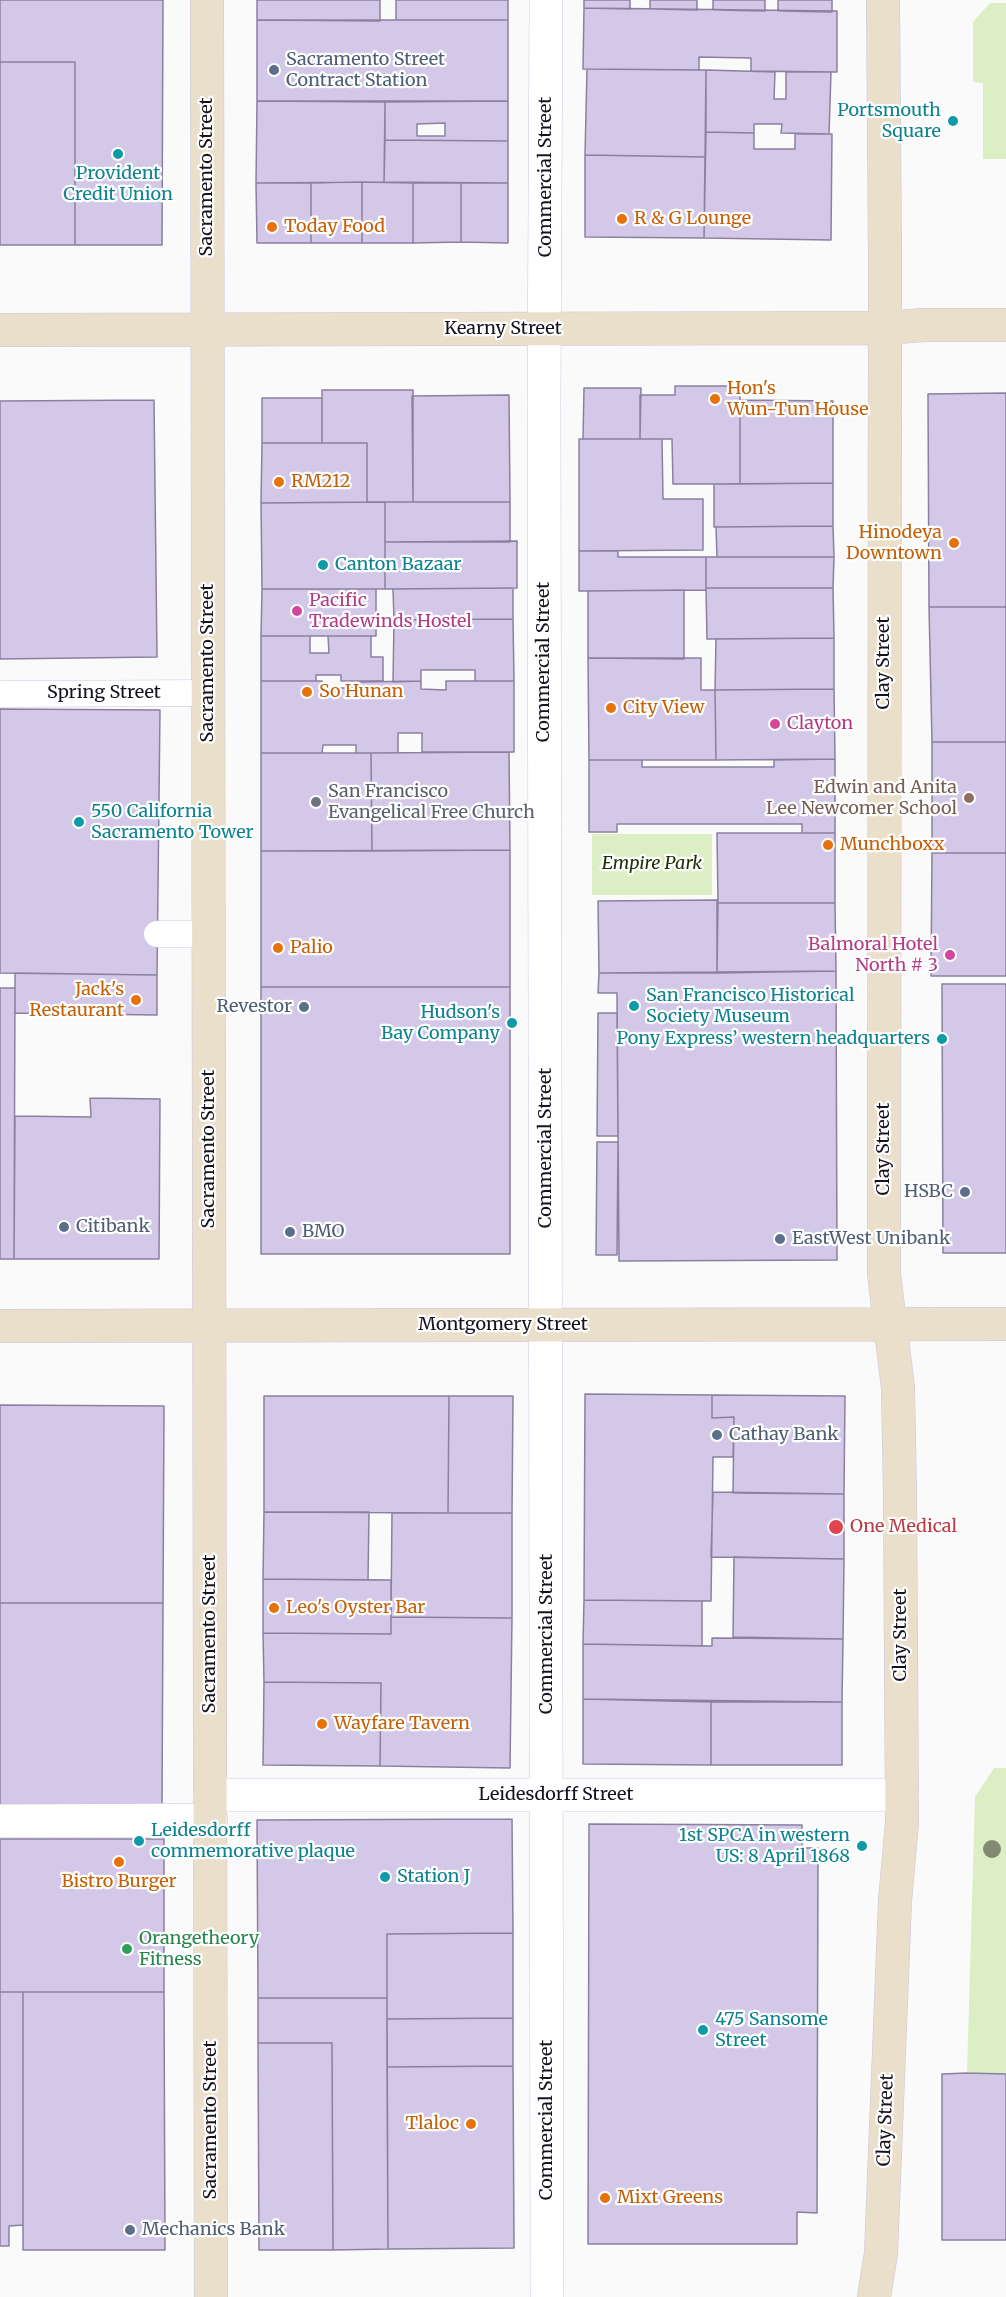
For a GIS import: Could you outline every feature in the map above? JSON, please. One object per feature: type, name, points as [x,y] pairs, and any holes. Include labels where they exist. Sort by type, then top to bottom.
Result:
[{"type":"street","name":"Sacramento Street","points":[[207,0],[212,2297]]},
{"type":"street","name":"Commercial Street","points":[[546,0],[544,434],[547,2297]]},
{"type":"street","name":"Clay Street","points":[[874,2297],[881,2253],[895,1901],[901,1839],[902,1795],[897,1388],[884,1274],[883,0]]},
{"type":"street","name":"Kearny Street","points":[[0,330],[885,328],[1006,324]]},
{"type":"street","name":"Montgomery Street","points":[[0,1326],[1006,1324]]},
{"type":"street","name":"Leidesdorff Street","points":[[0,1821],[210,1808],[546,1795],[902,1795]]},
{"type":"lane","name":"Spring Street","points":[[0,694],[208,693]]},
{"type":"lane","points":[[157,934],[209,934]]},
{"type":"green space","points":[[990,3],[1006,3],[1006,159],[983,159],[983,83],[973,82],[973,22]]},
{"type":"green space","name":"Empire Park","points":[[592,834],[712,834],[712,895],[592,895]]},
{"type":"green space","points":[[994,1768],[1006,1768],[1006,2074],[967,2073],[975,1797]]},
{"type":"building","name":"Provident Credit Union","points":[[0,0],[163,0],[162,245],[75,245],[75,62],[0,62]]},
{"type":"building","points":[[257,0],[380,0],[380,21],[257,20]]},
{"type":"building","points":[[396,0],[508,0],[508,20],[396,20]]},
{"type":"building","points":[[584,0],[630,0],[630,9],[584,8]]},
{"type":"building","points":[[650,0],[697,0],[697,10],[650,9]]},
{"type":"building","points":[[713,0],[765,0],[765,11],[713,10]]},
{"type":"building","points":[[778,0],[832,0],[832,12],[778,11]]},
{"type":"building","points":[[584,8],[837,11],[837,72],[751,71],[751,58],[699,57],[699,70],[583,69]]},
{"type":"building","points":[[257,20],[508,20],[508,101],[257,101]]},
{"type":"building","points":[[0,62],[75,62],[75,245],[0,245]]},
{"type":"building","points":[[587,69],[706,70],[705,157],[585,155]]},
{"type":"building","points":[[706,70],[775,72],[774,99],[786,99],[786,72],[831,72],[829,134],[781,133],[782,124],[754,124],[754,133],[706,132]]},
{"type":"building","points":[[257,101],[385,102],[384,182],[256,183]]},
{"type":"building","points":[[508,101],[508,141],[385,140],[385,102]],"holes":[[[445,123],[445,136],[417,136],[417,124]]]},
{"type":"building","points":[[706,132],[754,133],[754,149],[795,149],[795,134],[832,134],[831,240],[704,238]]},
{"type":"building","points":[[385,140],[508,141],[508,183],[384,182]]},
{"type":"building","points":[[585,155],[705,157],[704,238],[585,237]]},
{"type":"building","points":[[362,182],[362,243],[311,243],[311,183]]},
{"type":"building","points":[[362,182],[413,183],[413,243],[362,243]]},
{"type":"building","points":[[256,183],[311,183],[311,243],[257,243]]},
{"type":"building","points":[[413,183],[461,183],[461,242],[413,243]]},
{"type":"building","points":[[461,183],[508,183],[508,243],[461,242]]},
{"type":"building","points":[[675,386],[740,386],[740,484],[673,484],[672,439],[640,439],[640,395],[675,395]]},
{"type":"building","points":[[584,388],[641,388],[640,439],[583,439]]},
{"type":"building","points":[[322,390],[413,390],[413,502],[367,502],[367,443],[322,443]]},
{"type":"building","points":[[1006,393],[1006,607],[929,607],[928,394]]},
{"type":"building","points":[[509,395],[510,502],[413,502],[412,396]]},
{"type":"building","points":[[262,398],[322,398],[322,443],[262,443]]},
{"type":"building","points":[[154,400],[157,657],[0,659],[0,401]]},
{"type":"building","points":[[740,400],[833,401],[833,483],[740,484]]},
{"type":"building","points":[[579,439],[662,439],[663,499],[703,499],[703,550],[579,551]]},
{"type":"building","points":[[262,443],[367,443],[367,502],[261,503]]},
{"type":"building","points":[[833,483],[833,526],[714,527],[714,484]]},
{"type":"building","points":[[385,502],[510,502],[510,542],[385,542]]},
{"type":"building","name":"Canton Bazaar","points":[[385,502],[385,589],[262,589],[261,503]]},
{"type":"building","points":[[833,526],[834,557],[717,557],[716,527]]},
{"type":"building","points":[[517,541],[517,588],[385,589],[385,542]]},
{"type":"building","points":[[579,551],[618,551],[618,557],[706,557],[706,590],[579,591]]},
{"type":"building","points":[[706,557],[834,557],[833,588],[706,588]]},
{"type":"building","points":[[513,588],[513,619],[394,620],[393,589]]},
{"type":"building","points":[[706,588],[833,588],[834,638],[707,639]]},
{"type":"building","points":[[262,589],[376,589],[376,636],[261,636]]},
{"type":"building","points":[[684,590],[684,659],[588,658],[588,591]]},
{"type":"building","points":[[929,607],[1006,607],[1006,742],[932,742]]},
{"type":"building","points":[[513,619],[514,681],[475,681],[475,670],[421,670],[421,681],[393,682],[394,620]]},
{"type":"building","points":[[261,636],[310,636],[310,653],[329,653],[328,636],[371,636],[371,657],[383,657],[383,681],[341,681],[341,675],[316,675],[316,681],[261,681]]},
{"type":"building","points":[[834,638],[834,689],[715,690],[716,639]]},
{"type":"building","points":[[588,658],[701,658],[701,690],[715,690],[716,760],[589,760]]},
{"type":"building","points":[[261,681],[322,681],[323,688],[358,688],[358,682],[421,681],[421,689],[446,690],[446,681],[514,681],[514,752],[422,752],[422,733],[398,733],[398,753],[356,753],[356,745],[323,745],[322,753],[261,753]]},
{"type":"building","name":"Clayton","points":[[834,689],[835,759],[716,760],[715,690]]},
{"type":"building","name":"550 California Sacramento Tower","points":[[0,709],[160,710],[157,975],[0,973]]},
{"type":"building","name":"Edwin and Anita Lee Newcomer School","points":[[932,742],[1006,742],[1006,853],[932,853]]},
{"type":"building","points":[[509,752],[510,850],[372,851],[371,753]]},
{"type":"building","name":"San Francisco Evangelical Free Church","points":[[261,753],[371,753],[372,851],[261,851]]},
{"type":"building","points":[[835,759],[835,833],[802,833],[802,824],[617,824],[617,832],[589,832],[589,760],[642,760],[642,767],[774,767],[774,760]]},
{"type":"building","points":[[717,833],[835,833],[835,903],[718,903]]},
{"type":"building","points":[[510,850],[510,987],[261,987],[261,851]]},
{"type":"building","points":[[932,853],[1006,853],[1006,976],[931,976]]},
{"type":"building","points":[[717,900],[717,973],[599,973],[598,901]]},
{"type":"building","points":[[718,903],[835,903],[836,971],[717,973]]},
{"type":"building","points":[[836,971],[837,1260],[619,1261],[617,993],[598,993],[599,973]]},
{"type":"building","points":[[15,973],[157,975],[157,1015],[15,1013]]},
{"type":"building","points":[[942,984],[1006,984],[1006,1253],[943,1253]]},
{"type":"building","points":[[261,987],[510,987],[510,1254],[261,1254]]},
{"type":"building","points":[[0,988],[15,988],[14,1259],[0,1259]]},
{"type":"building","points":[[598,1013],[617,1013],[618,1136],[597,1136]]},
{"type":"building","points":[[90,1098],[160,1099],[159,1259],[14,1259],[15,1116],[91,1117]]},
{"type":"building","points":[[597,1142],[618,1142],[617,1255],[596,1255]]},
{"type":"building","points":[[585,1394],[712,1395],[712,1418],[734,1417],[733,1457],[713,1457],[711,1601],[584,1600]]},
{"type":"building","points":[[712,1395],[845,1396],[844,1494],[733,1493],[734,1417],[712,1418]]},
{"type":"building","points":[[264,1396],[449,1396],[448,1513],[264,1512]]},
{"type":"building","points":[[449,1396],[513,1396],[512,1513],[448,1513]]},
{"type":"building","points":[[0,1405],[164,1406],[163,1603],[0,1603]]},
{"type":"building","points":[[713,1492],[844,1494],[844,1559],[711,1557]]},
{"type":"building","points":[[264,1512],[369,1512],[368,1580],[263,1579]]},
{"type":"building","points":[[392,1513],[512,1513],[512,1618],[391,1617]]},
{"type":"building","points":[[734,1557],[844,1559],[843,1639],[733,1637]]},
{"type":"building","points":[[263,1579],[391,1580],[391,1634],[263,1633]]},
{"type":"building","points":[[584,1600],[702,1601],[702,1646],[583,1644]]},
{"type":"building","points":[[0,1603],[163,1603],[162,1808],[0,1807]]},
{"type":"building","points":[[391,1617],[512,1618],[510,1768],[380,1766],[381,1683],[264,1682],[263,1633],[391,1634]]},
{"type":"building","points":[[712,1638],[843,1639],[842,1702],[583,1699],[583,1644],[712,1646]]},
{"type":"building","name":"Wayfare Tavern","points":[[264,1682],[381,1683],[380,1766],[263,1765]]},
{"type":"building","points":[[583,1699],[711,1702],[711,1765],[583,1764]]},
{"type":"building","points":[[711,1702],[842,1702],[842,1765],[711,1765]]},
{"type":"building","name":"Station J","points":[[512,1819],[513,1933],[387,1934],[387,1998],[258,1998],[257,1820]]},
{"type":"building","name":"475 Sansome Street","points":[[589,1824],[802,1825],[802,1848],[818,1848],[817,2213],[797,2212],[797,2244],[588,2244]]},
{"type":"building","points":[[0,1839],[164,1839],[164,1992],[0,1992]]},
{"type":"building","points":[[513,1933],[513,2018],[387,2019],[387,1934]]},
{"type":"building","points":[[0,1992],[23,1992],[23,2225],[9,2226],[9,2246],[0,2246]]},
{"type":"building","points":[[23,1992],[164,1992],[165,2250],[23,2250]]},
{"type":"building","points":[[258,1998],[387,1998],[388,2249],[333,2250],[332,2043],[258,2043]]},
{"type":"building","points":[[513,2018],[513,2066],[387,2067],[387,2019]]},
{"type":"building","points":[[258,2043],[332,2043],[333,2250],[259,2250]]},
{"type":"building","points":[[513,2066],[514,2248],[388,2249],[387,2067]]},
{"type":"building","points":[[942,2074],[1006,2074],[1006,2240],[942,2240]]},
{"type":"place","name":"Sacramento Street Contract Station","points":[[274,70]]},
{"type":"place","name":"Portsmouth Square","points":[[953,121]]},
{"type":"place","name":"Provident Credit Union","points":[[118,154]]},
{"type":"place","name":"R & G Lounge","points":[[622,219]]},
{"type":"place","name":"Today Food","points":[[272,227]]},
{"type":"place","name":"Hon's Wun-Tun House","points":[[715,399]]},
{"type":"place","name":"RM212","points":[[279,482]]},
{"type":"place","name":"Hinodeya Downtown","points":[[954,543]]},
{"type":"place","name":"Canton Bazaar","points":[[323,565]]},
{"type":"place","name":"Pacific Tradewinds Hostel","points":[[297,611]]},
{"type":"place","name":"So Hunan","points":[[307,692]]},
{"type":"place","name":"City View","points":[[611,708]]},
{"type":"place","name":"Clayton","points":[[775,724]]},
{"type":"place","name":"Edwin and Anita Lee Newcomer School","points":[[969,798]]},
{"type":"place","name":"San Francisco Evangelical Free Church","points":[[316,802]]},
{"type":"place","name":"550 California Sacramento Tower","points":[[79,822]]},
{"type":"place","name":"Munchboxx","points":[[828,845]]},
{"type":"place","name":"Palio","points":[[278,948]]},
{"type":"place","name":"Balmoral Hotel North # 3","points":[[950,955]]},
{"type":"place","name":"Jack's Restaurant","points":[[136,1000]]},
{"type":"place","name":"San Francisco Historical Society Museum","points":[[634,1006]]},
{"type":"place","name":"Revestor","points":[[304,1007]]},
{"type":"place","name":"Hudson's Bay Company","points":[[512,1023]]},
{"type":"place","name":"Pony Express’ western headquarters","points":[[942,1039]]},
{"type":"place","name":"HSBC","points":[[965,1192]]},
{"type":"place","name":"Citibank","points":[[64,1227]]},
{"type":"place","name":"BMO","points":[[290,1232]]},
{"type":"place","name":"EastWest Unibank","points":[[780,1239]]},
{"type":"place","name":"Cathay Bank","points":[[717,1435]]},
{"type":"place","name":"One Medical","points":[[836,1527]]},
{"type":"place","name":"Leo's Oyster Bar","points":[[274,1608]]},
{"type":"place","name":"Wayfare Tavern","points":[[322,1724]]},
{"type":"place","name":"Leidesdorff commemorative plaque","points":[[139,1841]]},
{"type":"place","name":"1st SPCA in western US: 8 April 1868","points":[[862,1846]]},
{"type":"place","name":"Bistro Burger","points":[[119,1862]]},
{"type":"place","name":"Station J","points":[[385,1877]]},
{"type":"place","name":"Orangetheory Fitness","points":[[127,1949]]},
{"type":"place","name":"475 Sansome Street","points":[[703,2030]]},
{"type":"place","name":"Tlaloc","points":[[471,2124]]},
{"type":"place","name":"Mixt Greens","points":[[605,2198]]},
{"type":"place","name":"Mechanics Bank","points":[[130,2230]]}]
